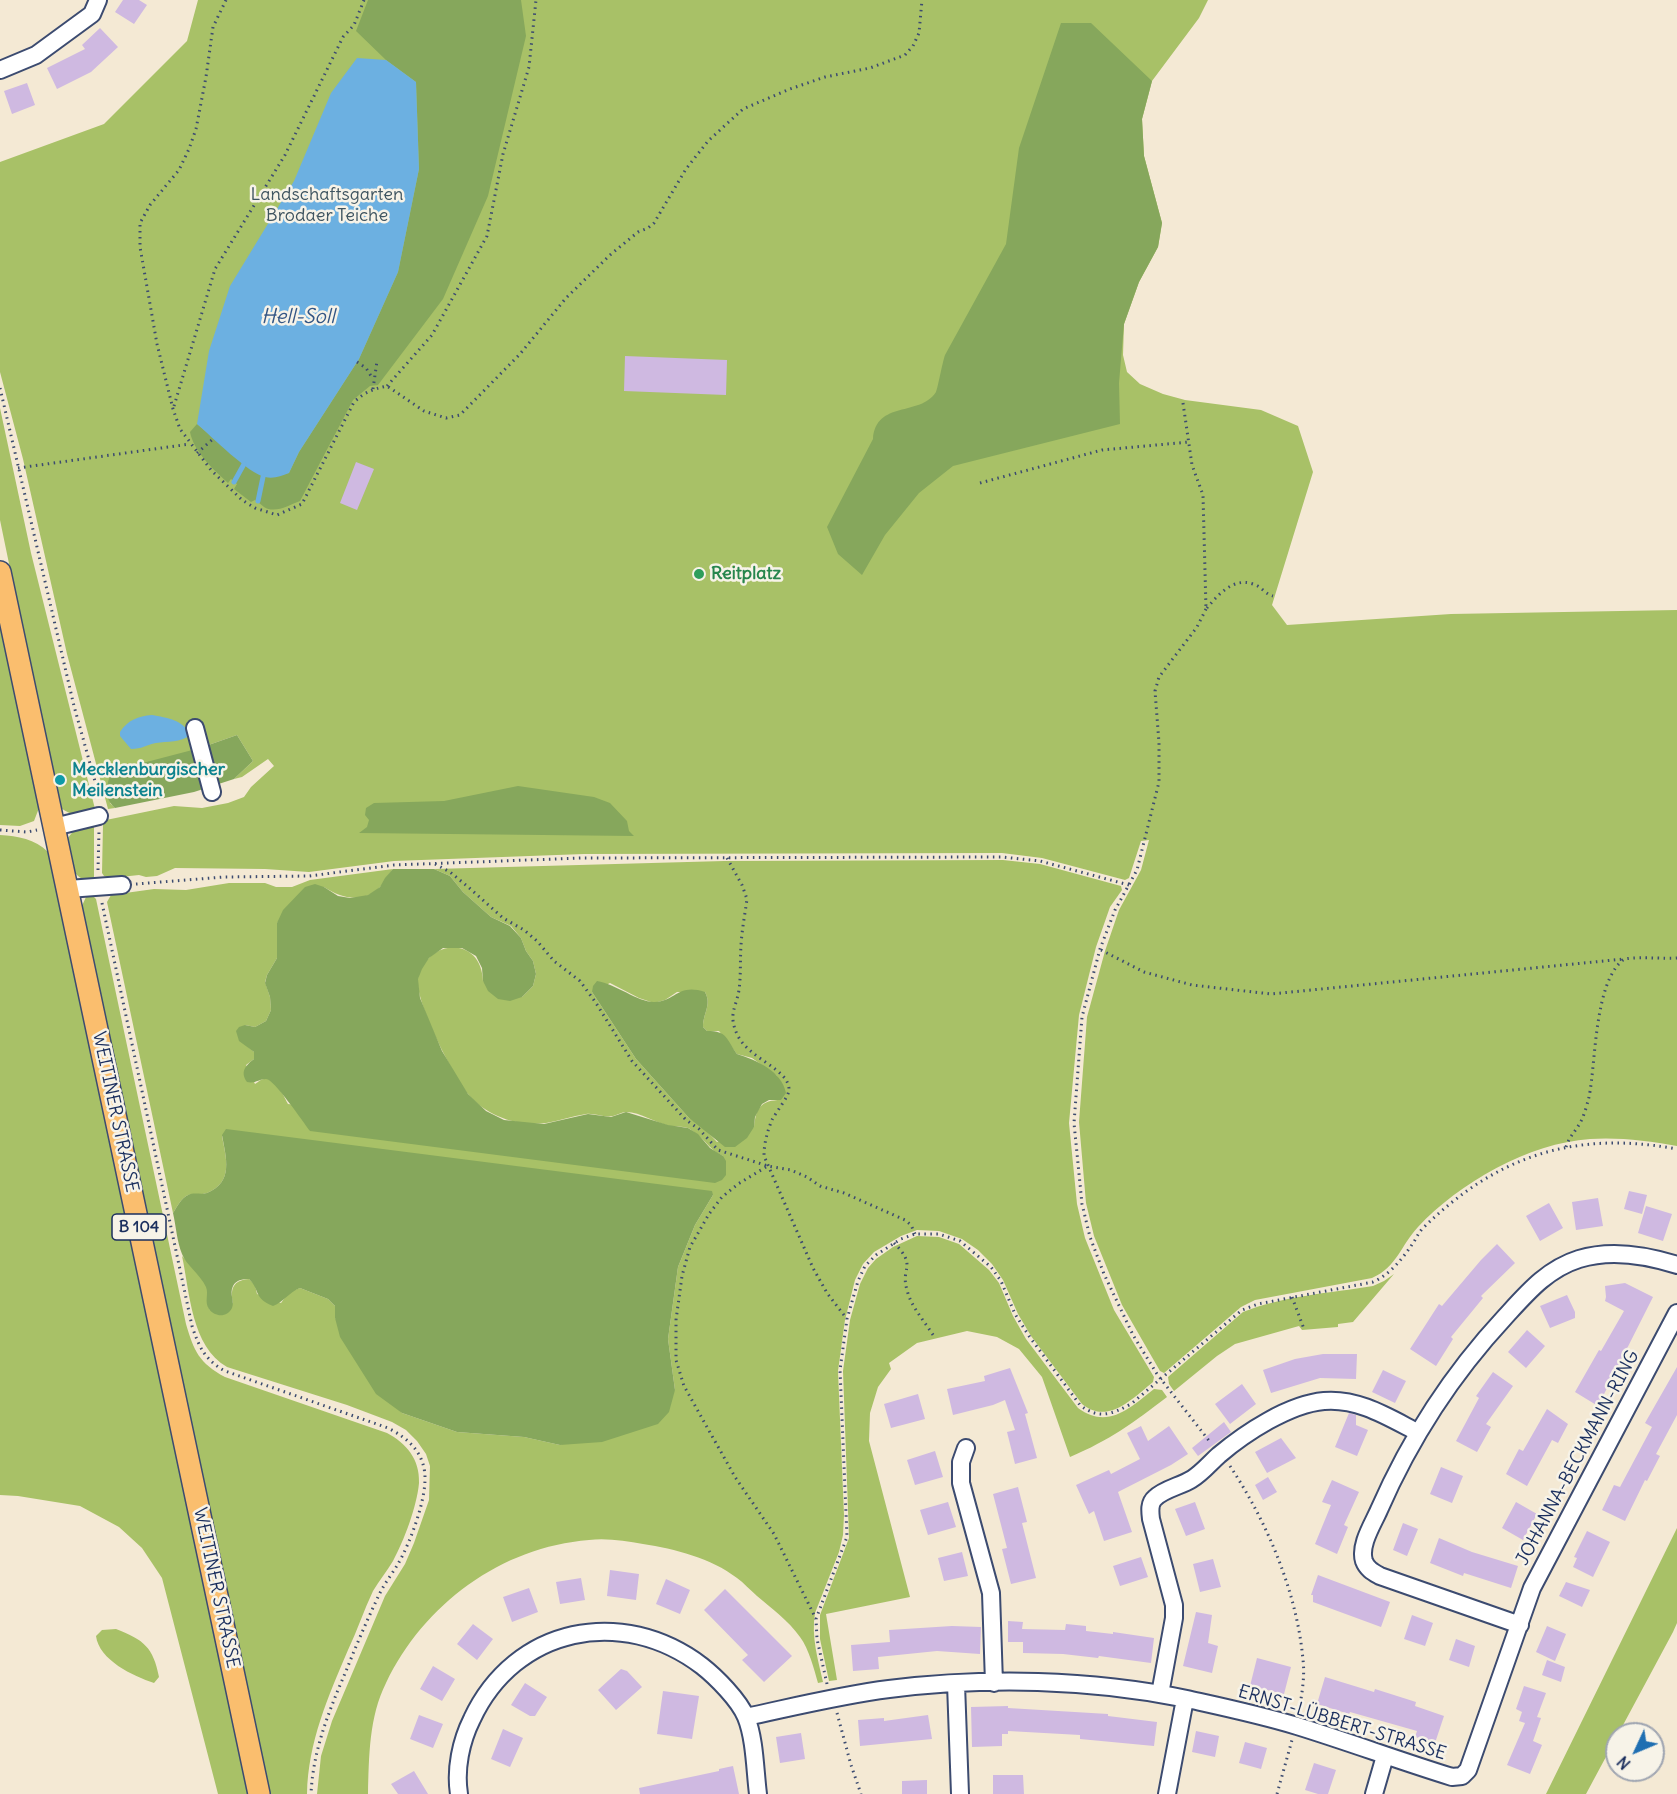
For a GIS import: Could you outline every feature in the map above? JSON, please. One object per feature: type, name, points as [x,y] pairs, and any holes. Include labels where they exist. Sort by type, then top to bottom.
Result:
[{"type":"main road","name":"WEITINER STRASSE","points":[[0,572],[259,1794]]},
{"type":"street","points":[[0,70],[36,55],[92,14],[98,0]]},
{"type":"street","points":[[195,728],[212,792]]},
{"type":"street","points":[[54,826],[99,816]]},
{"type":"street","points":[[68,889],[122,885]]},
{"type":"street","points":[[1520,1625],[1380,1576],[1368,1569],[1363,1559],[1364,1545],[1390,1485],[1417,1432],[1450,1382],[1484,1339],[1535,1284],[1554,1270],[1580,1258],[1616,1253],[1650,1257],[1677,1265]]},
{"type":"street","name":"JOHANNA-BECKMANN-RING","points":[[1462,1776],[1468,1770],[1532,1588],[1677,1312]]},
{"type":"street","points":[[1160,1694],[1174,1618],[1174,1605],[1151,1519],[1150,1507],[1155,1497],[1192,1479],[1243,1437],[1275,1418],[1298,1407],[1322,1401],[1362,1405],[1417,1432]]},
{"type":"street","points":[[966,1448],[961,1462],[961,1483],[991,1593],[994,1683]]},
{"type":"street","points":[[459,1794],[459,1758],[467,1728],[480,1700],[498,1677],[519,1659],[544,1645],[570,1635],[600,1631],[631,1633],[663,1643],[690,1657],[713,1675],[746,1717],[758,1794]]},
{"type":"street","name":"ERNST-LÜBBERT-STRASSE","points":[[746,1717],[889,1689],[956,1684],[1049,1683],[1160,1694],[1185,1699],[1296,1726],[1452,1777],[1462,1776]]},
{"type":"street","points":[[956,1684],[960,1794]]},
{"type":"street","points":[[1167,1794],[1185,1699]]},
{"type":"street","points":[[1374,1794],[1385,1756]]},
{"type":"path","points":[[226,0],[213,27],[200,108],[189,149],[179,170],[150,205],[140,223],[140,247],[157,344],[180,429],[211,470],[242,500],[255,508],[277,514],[302,504],[354,402],[363,394],[387,386],[432,335],[487,236],[503,154],[529,67],[536,0]]},
{"type":"path","points":[[173,408],[215,268],[285,155],[343,37],[354,25],[364,0]]},
{"type":"path","points":[[387,386],[424,411],[446,418],[460,415],[520,354],[566,297],[638,232],[654,223],[686,169],[708,141],[743,109],[825,77],[870,68],[904,55],[913,46],[919,33],[922,0]]},
{"type":"path","points":[[598,266],[603,271]]},
{"type":"path","points":[[357,362],[370,373],[374,381]]},
{"type":"path","points":[[374,389],[377,362]]},
{"type":"path","points":[[0,388],[74,706],[96,785],[99,816],[99,887],[189,1314],[198,1346],[214,1365],[225,1371],[388,1428],[402,1436],[420,1455],[424,1467],[423,1498],[409,1540],[380,1594],[326,1718],[316,1753],[311,1794]]},
{"type":"path","points":[[1183,403],[1192,465],[1203,495],[1206,609]]},
{"type":"path","points":[[197,453],[213,438]]},
{"type":"path","points":[[980,483],[1102,450],[1189,442]]},
{"type":"path","points":[[18,468],[190,444]]},
{"type":"path","points":[[1273,596],[1254,584],[1236,583],[1220,593],[1206,609],[1197,627],[1159,677],[1155,691],[1159,782],[1137,870],[1114,909],[1100,950],[1083,1017],[1074,1123],[1082,1204],[1090,1237],[1119,1308],[1161,1379],[1240,1480],[1266,1533],[1295,1609],[1304,1661],[1303,1682],[1296,1726],[1277,1794]]},
{"type":"path","points":[[0,830],[27,832],[54,826]]},
{"type":"path","points":[[122,885],[224,876],[309,876],[394,865],[582,858],[1002,857],[1040,861],[1129,885]]},
{"type":"path","points":[[727,858],[747,899],[739,993],[733,1015],[737,1034],[753,1055],[780,1072],[787,1081],[789,1090],[788,1096],[771,1122],[764,1145],[764,1156],[813,1268],[827,1293],[847,1319]]},
{"type":"path","points":[[434,864],[450,872],[503,918],[524,930],[554,961],[580,981],[632,1061],[713,1146],[732,1155],[791,1170],[820,1186],[844,1193],[905,1220],[911,1225],[915,1234]]},
{"type":"path","points":[[1100,950],[1144,972],[1192,985],[1271,994],[1630,957],[1677,958]]},
{"type":"path","points":[[1566,1147],[1573,1131],[1580,1123],[1589,1096],[1598,1020],[1609,982],[1615,969],[1624,958]]},
{"type":"path","points":[[768,1166],[722,1197],[690,1247],[682,1276],[676,1320],[675,1360],[684,1386],[735,1477],[774,1534],[816,1619],[846,1536],[840,1370],[847,1319],[858,1281],[865,1266],[894,1243],[915,1234],[939,1234],[960,1241],[991,1267],[1001,1281],[1015,1314],[1029,1336],[1080,1405],[1089,1412],[1103,1415],[1115,1413],[1131,1404],[1242,1310],[1292,1296],[1373,1282],[1383,1278],[1394,1268],[1419,1232],[1451,1202],[1515,1163],[1551,1150],[1589,1143],[1627,1143],[1677,1149]]},
{"type":"path","points":[[894,1243],[906,1256],[908,1263],[905,1281],[910,1297],[935,1338]]},
{"type":"path","points":[[1292,1296],[1304,1329]]},
{"type":"green space","name":"Landschaftsgarten Brodaer Teiche","points":[[198,0],[1208,0],[1199,18],[1152,81],[1142,119],[1144,156],[1162,223],[1158,247],[1139,282],[1124,324],[1123,355],[1127,372],[1140,384],[1163,394],[1185,400],[1261,410],[1298,426],[1313,472],[1272,605],[1287,625],[1451,614],[1677,610],[1677,1146],[1634,1140],[1590,1139],[1543,1148],[1520,1157],[1496,1168],[1454,1195],[1418,1227],[1393,1262],[1372,1278],[1255,1300],[1241,1307],[1164,1373],[1160,1371],[1122,1305],[1094,1236],[1086,1203],[1079,1122],[1087,1017],[1119,910],[1141,870],[1149,840],[1141,841],[1129,878],[1125,880],[1042,858],[1002,853],[584,854],[394,861],[309,872],[175,868],[157,876],[111,878],[104,876],[102,873],[103,824],[106,820],[174,806],[202,808],[228,803],[244,797],[251,787],[274,766],[268,759],[242,777],[234,779],[253,761],[237,735],[200,748],[110,803],[115,808],[108,809],[67,654],[23,459],[0,372],[0,162],[104,124],[187,41]]},
{"type":"green space","points":[[368,0],[521,0],[526,36],[488,196],[443,299],[378,385],[370,386],[353,400],[300,501],[273,510],[255,500],[251,502],[234,489],[237,484],[231,479],[228,483],[205,460],[190,432],[197,424],[263,477],[289,473],[299,452],[359,359],[398,272],[419,169],[416,82],[386,60],[356,31]]},
{"type":"green space","points":[[1061,23],[1091,23],[1152,81],[1142,119],[1144,156],[1162,223],[1158,247],[1139,282],[1124,324],[1119,383],[1120,424],[953,466],[919,493],[885,535],[862,575],[838,554],[827,527],[882,419],[929,400],[936,392],[945,355],[1006,244],[1019,148]]},
{"type":"green space","points":[[0,408],[31,553],[95,809],[80,813],[68,812],[59,806],[0,520]]},
{"type":"green space","points":[[0,624],[39,808],[34,821],[20,826],[0,825]]},
{"type":"green space","points":[[237,735],[253,761],[234,779],[194,792],[115,808],[111,804],[107,795],[107,786],[112,771],[200,748]]},
{"type":"green space","points":[[518,786],[594,797],[610,803],[627,821],[629,831],[634,836],[359,833],[367,827],[369,820],[365,815],[366,808],[374,803],[444,801]]},
{"type":"green space","points":[[92,824],[94,827],[94,877],[90,880],[83,879],[75,872],[67,839],[75,829]]},
{"type":"green space","points":[[0,835],[26,839],[38,844],[48,852],[249,1794],[218,1794],[162,1578],[142,1548],[119,1527],[80,1506],[0,1495]]},
{"type":"green space","points":[[1003,860],[1040,864],[1121,886],[1122,890],[1110,907],[1096,947],[1079,1015],[1069,1123],[1077,1204],[1085,1238],[1114,1310],[1154,1377],[1153,1382],[1137,1396],[1119,1407],[1101,1412],[1092,1410],[1082,1404],[1031,1336],[1003,1280],[978,1250],[962,1239],[939,1231],[917,1230],[901,1236],[874,1252],[863,1264],[855,1280],[845,1320],[838,1371],[843,1535],[839,1552],[815,1613],[814,1622],[816,1648],[823,1682],[818,1683],[806,1647],[791,1626],[740,1580],[716,1565],[680,1552],[623,1541],[596,1539],[557,1545],[526,1554],[496,1567],[444,1605],[421,1628],[402,1654],[380,1696],[371,1737],[368,1794],[317,1794],[321,1756],[332,1721],[385,1596],[405,1564],[429,1500],[430,1466],[426,1454],[417,1441],[406,1430],[392,1422],[347,1405],[227,1367],[215,1358],[206,1346],[194,1318],[182,1256],[198,1272],[207,1286],[210,1310],[233,1303],[232,1293],[236,1283],[249,1279],[255,1285],[257,1294],[281,1303],[289,1292],[300,1288],[328,1299],[335,1306],[335,1318],[402,1413],[457,1432],[524,1437],[560,1445],[675,1390],[668,1339],[678,1267],[695,1225],[713,1195],[222,1136],[226,1169],[221,1183],[207,1193],[186,1196],[173,1213],[107,902],[111,895],[154,889],[186,890],[229,883],[265,883],[276,887],[292,887],[310,880],[393,869],[381,886],[366,896],[352,898],[324,887],[277,923],[277,958],[265,982],[271,1010],[266,1021],[255,1027],[245,1025],[247,1046],[254,1052],[254,1059],[246,1065],[255,1084],[263,1079],[272,1081],[288,1104],[723,1156],[689,1128],[664,1125],[632,1112],[613,1116],[586,1114],[535,1124],[514,1121],[493,1114],[475,1102],[453,1071],[428,1019],[418,989],[418,978],[423,965],[432,956],[442,950],[453,948],[464,950],[473,956],[480,966],[483,981],[522,997],[533,986],[536,974],[533,961],[521,938],[511,926],[491,917],[463,892],[450,876],[434,869],[724,861]],"holes":[[[610,983],[654,1003],[665,1000],[677,992],[705,992],[707,1005],[703,1027],[707,1031],[719,1031],[737,1054],[752,1058],[777,1076],[781,1100],[774,1100],[761,1106],[756,1115],[754,1127],[717,1142],[702,1126],[689,1118],[636,1059],[592,992]]]},
{"type":"green space","points":[[393,869],[434,869],[450,876],[463,892],[491,917],[510,926],[521,938],[533,961],[536,974],[533,986],[522,997],[510,1001],[498,999],[488,991],[476,956],[462,948],[443,948],[429,958],[422,969],[418,979],[420,998],[442,1051],[468,1094],[486,1111],[504,1120],[544,1124],[588,1114],[611,1117],[626,1112],[668,1125],[688,1128],[698,1134],[710,1148],[723,1156],[726,1161],[726,1175],[722,1180],[715,1183],[310,1131],[282,1093],[270,1081],[266,1079],[247,1082],[244,1072],[254,1059],[254,1052],[239,1041],[236,1031],[245,1025],[255,1027],[266,1021],[271,1010],[270,997],[265,983],[277,958],[277,923],[283,910],[305,887],[315,884],[338,896],[350,898],[368,895],[380,887]]},
{"type":"green space","points":[[93,896],[96,899],[186,1324],[195,1349],[209,1367],[225,1377],[387,1433],[406,1447],[414,1459],[419,1474],[418,1492],[406,1534],[393,1561],[373,1591],[320,1720],[311,1756],[307,1794],[270,1794],[81,908],[86,897]]},
{"type":"green space","points":[[597,981],[649,1002],[662,1001],[683,991],[705,992],[707,1005],[703,1027],[707,1031],[723,1034],[737,1054],[760,1063],[774,1073],[784,1085],[786,1093],[781,1100],[769,1100],[762,1104],[755,1117],[754,1127],[747,1138],[735,1147],[725,1147],[689,1118],[636,1059],[592,992]]},
{"type":"green space","points":[[226,1129],[712,1191],[713,1195],[695,1225],[678,1267],[668,1339],[675,1390],[669,1412],[658,1424],[602,1442],[560,1445],[524,1437],[457,1432],[402,1413],[376,1394],[340,1337],[335,1318],[335,1306],[328,1299],[300,1288],[273,1306],[262,1300],[249,1279],[244,1279],[233,1286],[233,1305],[230,1311],[224,1315],[214,1314],[208,1306],[206,1287],[182,1254],[173,1213],[186,1196],[207,1193],[221,1183],[226,1169],[222,1135]]},
{"type":"green space","points":[[917,1236],[939,1237],[959,1244],[989,1270],[999,1283],[1026,1339],[1078,1408],[1099,1417],[1109,1417],[1127,1409],[1154,1389],[1162,1390],[1167,1397],[1121,1430],[1070,1457],[1042,1377],[1019,1349],[997,1337],[967,1331],[917,1343],[889,1363],[891,1369],[878,1387],[870,1413],[869,1441],[910,1597],[826,1614],[837,1680],[829,1681],[820,1639],[820,1615],[849,1538],[843,1371],[850,1320],[860,1284],[868,1268],[893,1247]]},
{"type":"green space","points":[[1394,1274],[1353,1322],[1338,1324],[1338,1327],[1302,1330],[1299,1326],[1235,1344],[1174,1391],[1169,1384],[1168,1377],[1243,1312],[1290,1299],[1373,1286]]},
{"type":"green space","points":[[1677,1528],[1677,1623],[1673,1632],[1625,1722],[1605,1722],[1605,1759],[1586,1794],[1546,1794]]},
{"type":"green space","points":[[116,1629],[134,1637],[146,1646],[157,1667],[159,1677],[154,1683],[118,1666],[98,1645],[96,1636],[102,1630]]},
{"type":"water","name":"Hell-Soll","points":[[357,58],[386,60],[416,82],[419,169],[398,272],[359,359],[299,452],[289,473],[265,477],[240,462],[197,424],[209,351],[230,286],[294,181],[331,93]]},
{"type":"water","points":[[152,715],[179,722],[190,735],[178,741],[131,749],[120,736],[120,732],[134,719]]},
{"type":"building","points":[[123,0],[139,0],[147,5],[134,24],[115,12]]},
{"type":"building","points":[[100,28],[118,47],[91,72],[57,89],[47,68],[85,49],[82,45]]},
{"type":"building","points":[[27,83],[35,105],[12,114],[4,91]]},
{"type":"building","points":[[625,356],[727,360],[726,395],[624,391]]},
{"type":"building","points":[[356,462],[374,469],[357,510],[340,503]]},
{"type":"building","points":[[1629,1191],[1647,1195],[1642,1214],[1624,1209]]},
{"type":"building","points":[[1598,1198],[1603,1226],[1576,1230],[1572,1202]]},
{"type":"building","points":[[1549,1203],[1563,1228],[1540,1241],[1526,1216]]},
{"type":"building","points":[[1646,1206],[1672,1214],[1663,1241],[1638,1233]]},
{"type":"building","points":[[1497,1244],[1515,1263],[1481,1296],[1483,1298],[1451,1337],[1453,1339],[1436,1366],[1410,1349],[1439,1304],[1442,1306]]},
{"type":"building","points":[[1625,1283],[1653,1297],[1598,1406],[1575,1392],[1624,1311],[1605,1301],[1605,1286]]},
{"type":"building","points":[[1567,1295],[1575,1312],[1575,1318],[1550,1328],[1540,1306]]},
{"type":"building","points":[[1527,1330],[1545,1346],[1526,1368],[1508,1352]]},
{"type":"building","points":[[1323,1354],[1357,1354],[1356,1379],[1320,1378],[1271,1393],[1263,1370],[1295,1359]]},
{"type":"building","points":[[1677,1367],[1677,1415],[1656,1454],[1660,1456],[1647,1481],[1645,1480],[1625,1521],[1602,1510],[1614,1485],[1620,1487],[1652,1427],[1645,1423]]},
{"type":"building","points":[[1010,1368],[1028,1413],[1025,1414],[1037,1458],[1015,1464],[1007,1432],[1015,1430],[1005,1400],[953,1415],[947,1389],[985,1381],[984,1376]]},
{"type":"building","points":[[1383,1370],[1406,1381],[1395,1403],[1372,1392]]},
{"type":"building","points":[[1493,1372],[1513,1386],[1486,1424],[1491,1427],[1477,1452],[1456,1441],[1479,1398],[1476,1396]]},
{"type":"building","points":[[1242,1384],[1256,1404],[1230,1424],[1215,1404]]},
{"type":"building","points":[[918,1394],[925,1419],[891,1428],[884,1404]]},
{"type":"building","points":[[1547,1409],[1568,1424],[1558,1443],[1552,1440],[1527,1486],[1506,1474],[1519,1449],[1523,1451]]},
{"type":"building","points":[[1349,1413],[1356,1415],[1356,1425],[1368,1430],[1357,1456],[1335,1447]]},
{"type":"building","points":[[1224,1422],[1231,1432],[1198,1456],[1192,1448]]},
{"type":"building","points":[[1141,1426],[1148,1441],[1169,1426],[1188,1454],[1118,1492],[1132,1532],[1104,1541],[1094,1511],[1089,1514],[1076,1485],[1109,1470],[1111,1474],[1140,1459],[1127,1433]]},
{"type":"building","points":[[1281,1438],[1296,1458],[1267,1473],[1255,1452]]},
{"type":"building","points":[[935,1451],[943,1477],[915,1485],[907,1460]]},
{"type":"building","points":[[1441,1467],[1463,1476],[1452,1503],[1430,1494]]},
{"type":"building","points":[[1268,1477],[1277,1492],[1263,1500],[1255,1485]]},
{"type":"building","points":[[1332,1480],[1359,1492],[1344,1525],[1348,1527],[1337,1554],[1315,1544],[1331,1505],[1322,1502]]},
{"type":"building","points":[[1018,1487],[1027,1522],[1022,1523],[1036,1578],[1011,1584],[1002,1549],[1007,1548],[993,1494]]},
{"type":"building","points":[[948,1502],[956,1527],[928,1535],[920,1510]]},
{"type":"building","points":[[1195,1502],[1205,1529],[1186,1536],[1175,1509]]},
{"type":"building","points":[[1516,1502],[1537,1514],[1523,1540],[1502,1528]]},
{"type":"building","points":[[1403,1523],[1418,1529],[1407,1556],[1393,1550]]},
{"type":"building","points":[[1587,1531],[1610,1542],[1593,1577],[1573,1567],[1577,1558],[1574,1557]]},
{"type":"building","points":[[1439,1538],[1472,1552],[1518,1566],[1511,1588],[1464,1573],[1463,1576],[1430,1563]]},
{"type":"building","points":[[962,1552],[968,1576],[944,1581],[938,1558]]},
{"type":"building","points":[[1141,1557],[1148,1577],[1120,1586],[1113,1566]]},
{"type":"building","points":[[1213,1559],[1221,1587],[1200,1592],[1193,1564]]},
{"type":"building","points":[[610,1570],[639,1574],[636,1600],[607,1596]]},
{"type":"building","points":[[1318,1575],[1390,1602],[1381,1627],[1313,1602],[1313,1595],[1311,1595]]},
{"type":"building","points":[[581,1578],[585,1600],[560,1604],[556,1582]]},
{"type":"building","points":[[666,1579],[690,1590],[680,1614],[656,1604]]},
{"type":"building","points":[[1566,1582],[1590,1590],[1582,1607],[1559,1596]]},
{"type":"building","points":[[529,1588],[538,1612],[512,1622],[503,1597]]},
{"type":"building","points":[[725,1589],[792,1656],[764,1682],[742,1660],[748,1655],[704,1610]]},
{"type":"building","points":[[1196,1612],[1212,1615],[1208,1643],[1218,1646],[1212,1673],[1183,1666]]},
{"type":"building","points":[[1412,1615],[1433,1623],[1425,1646],[1404,1639]]},
{"type":"building","points":[[1008,1621],[1023,1622],[1022,1629],[1065,1630],[1066,1624],[1086,1626],[1086,1631],[1154,1638],[1151,1663],[1099,1656],[1098,1658],[1023,1653],[1023,1642],[1008,1642]]},
{"type":"building","points":[[473,1624],[493,1639],[477,1660],[457,1644]]},
{"type":"building","points":[[952,1626],[981,1627],[980,1654],[937,1651],[878,1657],[879,1669],[853,1671],[851,1645],[890,1642],[889,1630]]},
{"type":"building","points":[[1547,1626],[1566,1634],[1555,1661],[1536,1652]]},
{"type":"building","points":[[1456,1639],[1475,1646],[1469,1667],[1449,1660]]},
{"type":"building","points":[[1257,1658],[1291,1667],[1284,1694],[1250,1686]]},
{"type":"building","points":[[1547,1660],[1565,1667],[1561,1682],[1542,1675]]},
{"type":"building","points":[[433,1666],[455,1679],[442,1701],[420,1689]]},
{"type":"building","points":[[621,1669],[627,1671],[642,1687],[616,1710],[598,1690]]},
{"type":"building","points":[[1325,1677],[1416,1702],[1415,1706],[1444,1716],[1435,1743],[1415,1737],[1417,1731],[1317,1704]]},
{"type":"building","points":[[525,1683],[547,1697],[535,1716],[530,1716],[511,1705]]},
{"type":"building","points":[[1524,1686],[1546,1693],[1537,1717],[1541,1718],[1533,1741],[1542,1745],[1530,1774],[1507,1765],[1525,1723],[1519,1721],[1522,1712],[1516,1709]]},
{"type":"building","points":[[663,1691],[699,1696],[692,1739],[657,1734]]},
{"type":"building","points":[[1008,1706],[1008,1708],[1108,1714],[1108,1716],[1157,1722],[1154,1746],[1080,1739],[1080,1735],[1008,1731],[1008,1734],[1002,1734],[1002,1746],[972,1747],[971,1707]]},
{"type":"building","points":[[419,1715],[443,1724],[433,1748],[410,1739]]},
{"type":"building","points":[[928,1715],[932,1739],[860,1746],[858,1720],[884,1718],[884,1721]]},
{"type":"building","points":[[503,1729],[523,1738],[510,1767],[491,1759]]},
{"type":"building","points":[[1196,1731],[1219,1736],[1215,1757],[1192,1752]]},
{"type":"building","points":[[801,1733],[805,1759],[780,1763],[776,1737]]},
{"type":"building","points":[[1245,1742],[1267,1748],[1261,1769],[1239,1763]]},
{"type":"building","points":[[1314,1763],[1336,1770],[1328,1794],[1305,1790]]},
{"type":"building","points":[[733,1766],[739,1794],[640,1794],[639,1788]]},
{"type":"building","points":[[414,1771],[428,1794],[398,1794],[391,1784]]},
{"type":"building","points":[[993,1775],[1023,1775],[1024,1794],[993,1794]]},
{"type":"building","points":[[927,1780],[927,1794],[902,1794],[902,1781]]},
{"type":"waterway","points":[[234,482],[244,464]]},
{"type":"waterway","points":[[258,501],[263,477]]},
{"type":"place","name":"Reitplatz","points":[[699,574]]},
{"type":"place","name":"Mecklenburgischer Meilenstein","points":[[60,780]]}]
